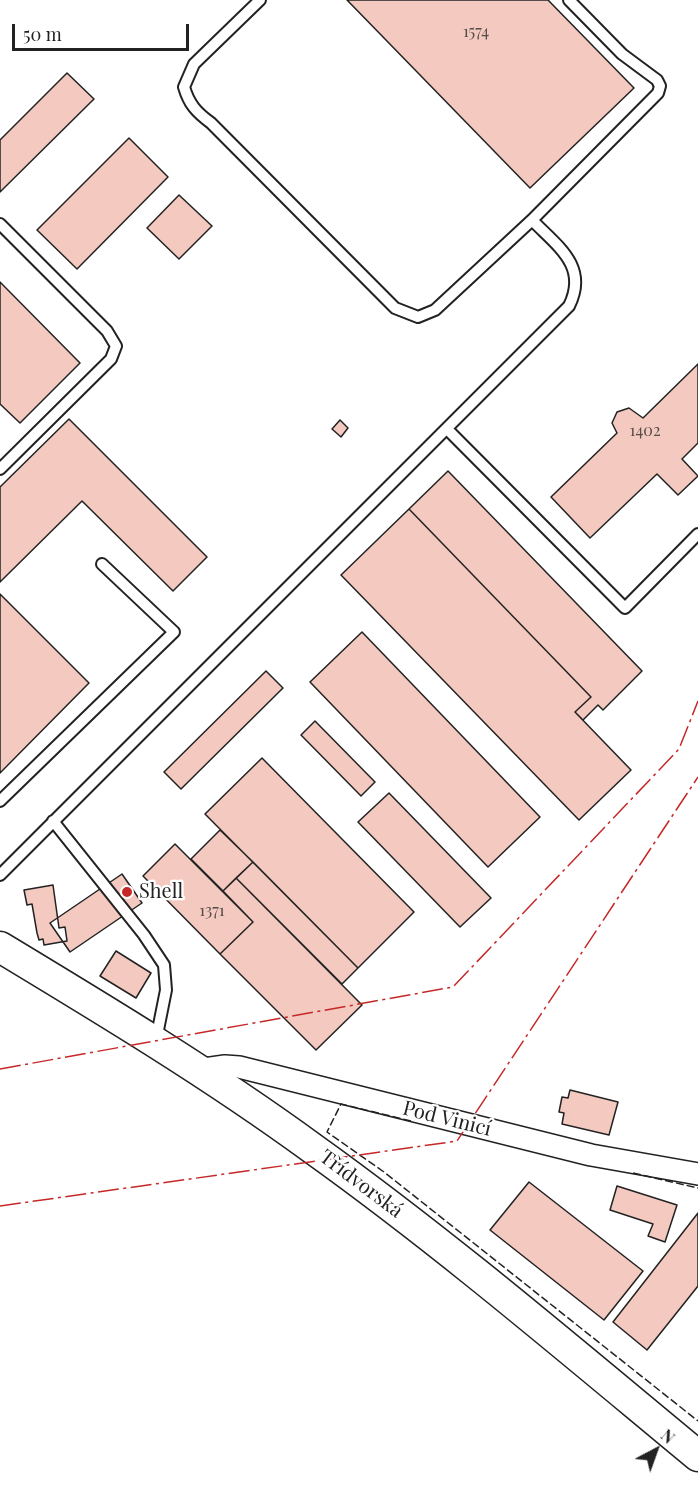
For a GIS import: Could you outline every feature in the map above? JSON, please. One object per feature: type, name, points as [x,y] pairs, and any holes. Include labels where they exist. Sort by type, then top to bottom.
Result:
[{"type":"main road","name":"Třídvorská","points":[[0,947],[278,1123],[402,1215],[698,1456]]},
{"type":"street","name":"Pod Vinicí","points":[[197,1070],[225,1065],[239,1067],[591,1155],[698,1174]]},
{"type":"lane","points":[[260,0],[194,64],[184,87],[188,100],[193,109],[210,123],[395,309],[418,317],[427,315],[532,219],[658,93],[660,86],[649,74],[622,54],[569,0]]},
{"type":"lane","points":[[0,874],[561,315],[574,295],[576,274],[569,259],[532,219]]},
{"type":"lane","points":[[0,224],[107,331],[116,346],[111,359],[0,469]]},
{"type":"lane","points":[[447,429],[625,608],[698,534]]},
{"type":"lane","points":[[0,801],[174,632],[102,564]]},
{"type":"lane","points":[[53,821],[144,935],[164,965],[166,990],[155,1043]]},
{"type":"building","points":[[347,0],[548,0],[634,88],[530,188]]},
{"type":"building","points":[[67,73],[94,99],[0,192],[0,140]]},
{"type":"building","points":[[129,138],[168,177],[77,269],[37,230]]},
{"type":"building","points":[[179,195],[212,226],[179,259],[147,228]]},
{"type":"building","points":[[0,282],[80,363],[20,423],[0,404]]},
{"type":"building","points":[[698,364],[698,443],[682,459],[698,476],[678,495],[657,474],[590,538],[551,497],[617,433],[612,423],[617,412],[629,408],[643,418]]},
{"type":"building","points":[[69,419],[207,557],[173,591],[82,501],[0,582],[0,487]]},
{"type":"building","points":[[340,420],[348,428],[341,437],[332,429]]},
{"type":"building","points":[[448,471],[642,671],[603,710],[598,705],[583,720],[575,712],[591,697],[409,509]]},
{"type":"building","points":[[409,509],[591,697],[575,712],[631,770],[579,820],[341,575]]},
{"type":"building","points":[[0,594],[89,683],[0,773]]},
{"type":"building","points":[[362,632],[540,817],[488,867],[310,682]]},
{"type":"building","points":[[266,671],[283,688],[181,789],[164,772]]},
{"type":"building","points":[[315,721],[375,782],[361,796],[301,735]]},
{"type":"building","points":[[262,758],[414,912],[358,968],[205,814]]},
{"type":"building","points":[[389,793],[491,898],[460,927],[358,822]]},
{"type":"building","points":[[220,830],[253,862],[223,891],[191,859]]},
{"type":"building","points":[[175,844],[253,922],[220,954],[143,876]]},
{"type":"building","points":[[253,862],[358,968],[342,984],[236,878]]},
{"type":"building","points":[[122,874],[142,903],[70,952],[50,923]]},
{"type":"building","points":[[236,878],[362,1005],[316,1050],[220,954],[253,922],[223,891]]},
{"type":"building","points":[[53,885],[59,928],[65,927],[67,941],[44,945],[43,939],[39,940],[32,904],[27,905],[24,890]]},
{"type":"building","points":[[116,951],[151,973],[136,998],[100,976]]},
{"type":"building","points":[[570,1090],[618,1102],[609,1135],[562,1124],[564,1113],[559,1112],[562,1097],[568,1098]]},
{"type":"building","points":[[529,1182],[643,1271],[604,1320],[490,1230]]},
{"type":"building","points":[[617,1186],[677,1205],[665,1242],[648,1236],[653,1224],[610,1210]]},
{"type":"building","points":[[698,1213],[698,1286],[647,1350],[613,1322]]},
{"type":"fence","points":[[411,1121],[341,1104],[327,1132],[384,1172],[698,1421]]},
{"type":"fence","points":[[633,1173],[698,1188]]},
{"type":"power","points":[[0,1069],[453,987],[679,749],[698,701]]},
{"type":"power","points":[[0,1206],[457,1141],[698,777]]},
{"type":"place","name":"Shell","points":[[127,892]]}]
